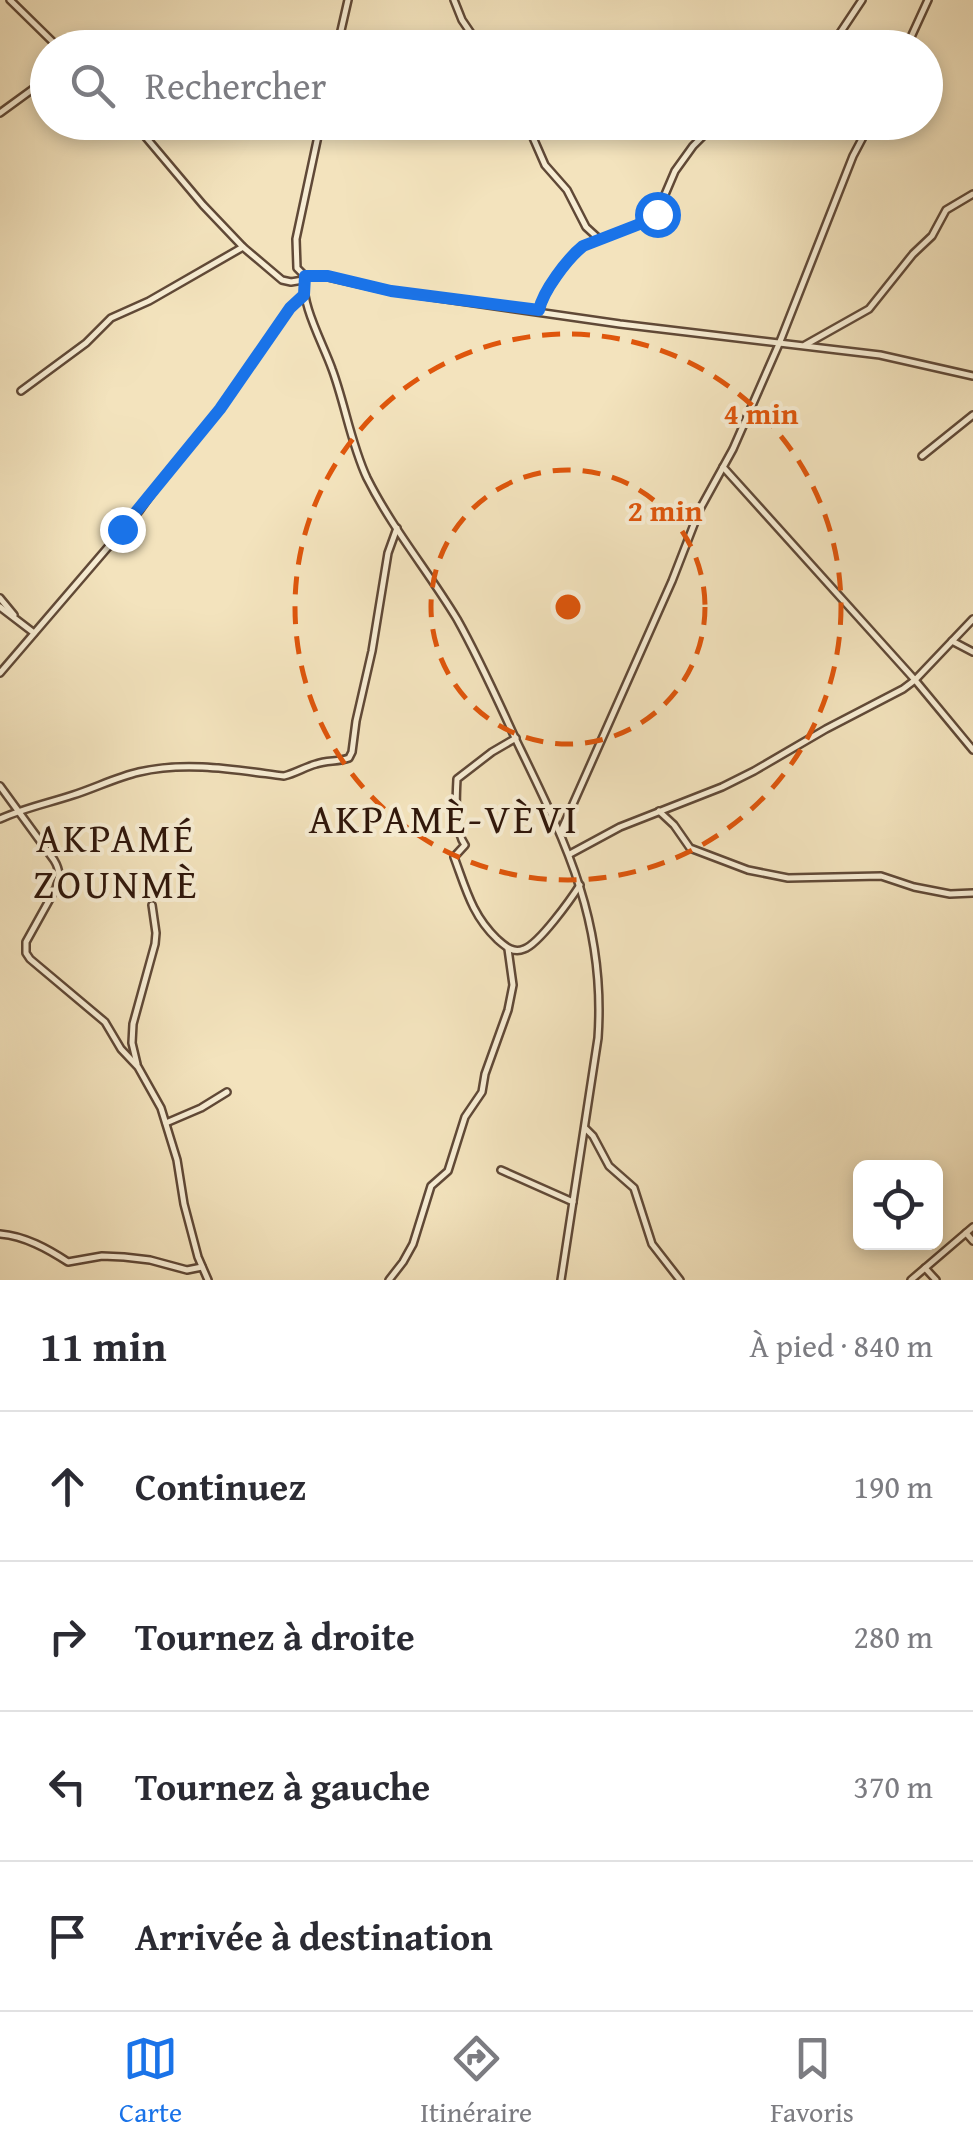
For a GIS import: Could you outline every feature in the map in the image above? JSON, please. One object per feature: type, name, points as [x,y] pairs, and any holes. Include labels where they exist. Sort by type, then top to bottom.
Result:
[{"type":"street","points":[[10,0],[41,30]]},
{"type":"street","points":[[341,30],[348,0]]},
{"type":"street","points":[[454,0],[469,30]]},
{"type":"street","points":[[842,30],[862,0]]},
{"type":"street","points":[[914,30],[928,0]]},
{"type":"street","points":[[0,114],[30,92]]},
{"type":"street","points":[[148,140],[242,246],[282,280],[328,276],[391,291],[880,356],[973,376]]},
{"type":"street","points":[[317,140],[296,239],[297,268],[304,278],[304,295],[365,473],[457,620],[516,738],[570,854],[594,942],[600,978],[598,1038],[561,1280]]},
{"type":"street","points":[[536,140],[544,165],[567,190],[586,227],[599,239]]},
{"type":"street","points":[[539,310],[542,298],[583,246],[655,218],[675,171],[700,140]]},
{"type":"street","points":[[561,831],[700,509],[779,344],[861,140]]},
{"type":"street","points":[[802,347],[869,309],[932,236],[946,210],[973,194]]},
{"type":"street","points":[[21,391],[86,344],[112,318],[149,301],[242,246]]},
{"type":"street","points":[[0,673],[140,510],[220,409],[290,308],[304,295]]},
{"type":"street","points":[[922,456],[973,415]]},
{"type":"street","points":[[723,467],[973,750]]},
{"type":"street","points":[[0,819],[137,772],[207,766],[284,776],[320,762],[349,758],[388,553],[397,528]]},
{"type":"street","points":[[0,598],[16,618]]},
{"type":"street","points":[[0,607],[34,633]]},
{"type":"street","points":[[570,854],[620,827],[722,787],[902,690],[973,619]]},
{"type":"street","points":[[952,641],[973,652]]},
{"type":"street","points":[[516,738],[457,779],[460,838],[465,845],[454,858],[468,898],[479,920],[508,948],[519,950],[529,946],[561,914],[580,885]]},
{"type":"street","points":[[0,786],[59,871],[56,888],[26,942],[26,952],[105,1022],[120,1049],[138,1067]]},
{"type":"street","points":[[659,811],[690,848],[748,870],[788,878],[881,876],[950,894],[973,893]]},
{"type":"street","points":[[152,906],[155,944],[133,1024],[132,1043],[138,1067],[166,1123],[184,1204],[208,1280]]},
{"type":"street","points":[[389,1280],[413,1244],[431,1186],[448,1171],[465,1117],[482,1092],[513,985],[508,948]]},
{"type":"street","points":[[166,1123],[227,1092]]},
{"type":"street","points":[[585,1128],[608,1166],[634,1188],[652,1244],[680,1280]]},
{"type":"street","points":[[501,1170],[573,1202]]},
{"type":"street","points":[[910,1280],[973,1227]]},
{"type":"street","points":[[966,1233],[973,1241]]},
{"type":"street","points":[[0,1234],[48,1249],[68,1262],[102,1256],[150,1260],[187,1270],[202,1267]]},
{"type":"street","points":[[925,1268],[936,1280]]},
{"type":"district","name":"AKPAMÈ-VÈVI","points":[[444,819]]},
{"type":"district","name":"AKPAMÉ ZOUNMÈ","points":[[116,861]]},
{"type":"route","points":[[122,529],[220,409],[290,308],[304,295],[305,276],[328,276],[391,291],[539,310],[550,286],[583,246],[657,214]]}]
